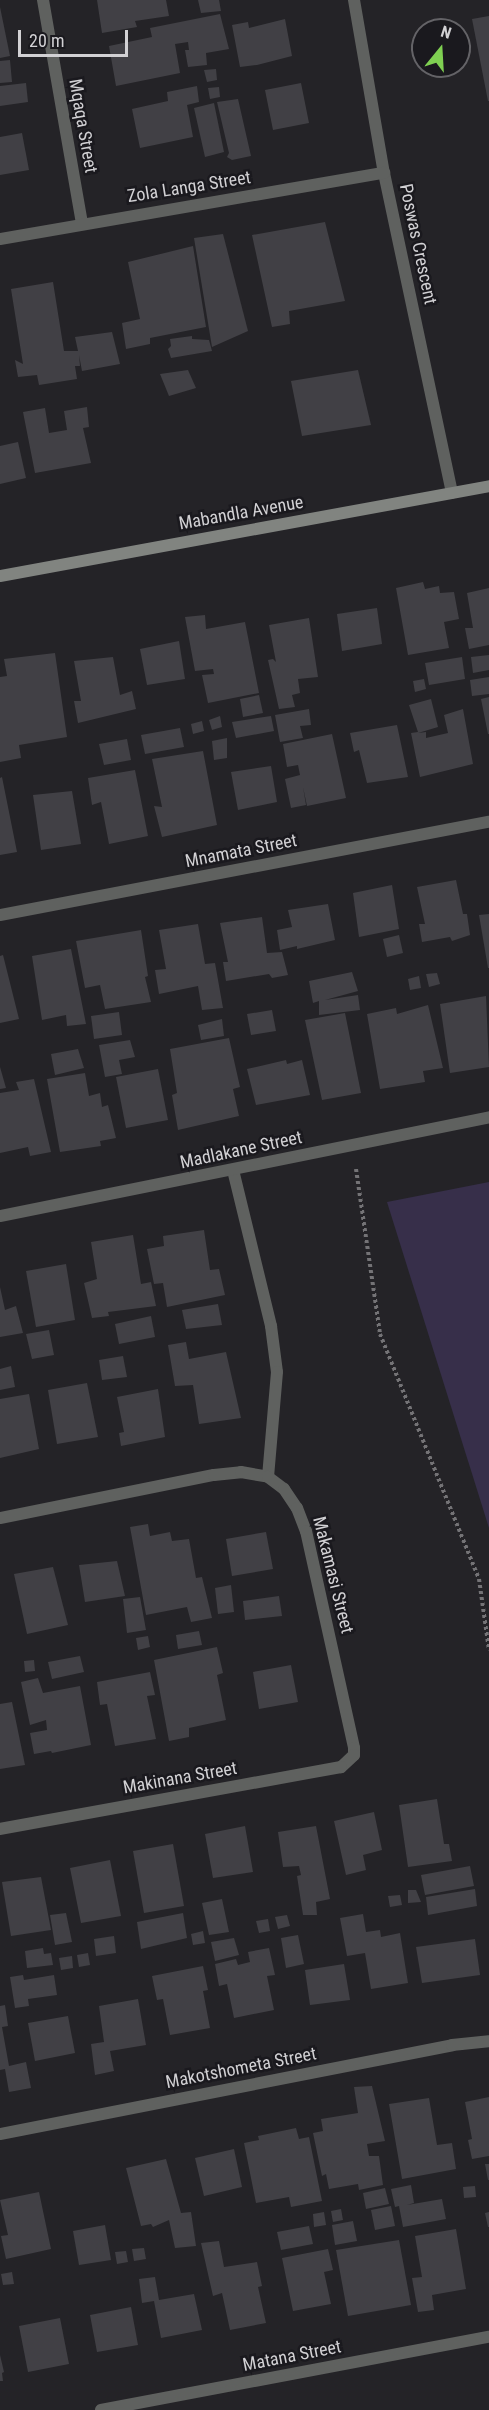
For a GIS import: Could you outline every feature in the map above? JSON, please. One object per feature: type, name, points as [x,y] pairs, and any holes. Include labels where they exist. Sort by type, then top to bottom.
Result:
[{"type":"street","name":"Mqaqa Street","points":[[43,0],[82,223]]},
{"type":"street","name":"Poswas Crescent","points":[[354,0],[384,173],[452,494]]},
{"type":"street","name":"Zola Langa Street","points":[[0,239],[82,223],[384,173]]},
{"type":"street","name":"Mabandla Avenue","points":[[0,576],[489,486]]},
{"type":"street","name":"Mnamata Street","points":[[0,915],[489,822]]},
{"type":"street","name":"Madlakane Street","points":[[0,1216],[489,1116]]},
{"type":"street","points":[[0,1518],[195,1478],[242,1472],[268,1477],[277,1372],[271,1326],[233,1170]]},
{"type":"street","name":"Makamasi Street","points":[[268,1477],[284,1489],[297,1508],[306,1531],[354,1748]]},
{"type":"street","name":"Makinana Street","points":[[0,1829],[341,1767],[354,1755],[354,1748]]},
{"type":"street","name":"Makotshometa Street","points":[[0,2134],[452,2045],[489,2041]]},
{"type":"street","name":"Matana Street","points":[[101,2410],[489,2337]]},
{"type":"path","points":[[352,1145],[380,1334],[479,1580],[489,1650]]},
{"type":"shaded area","points":[[489,1182],[489,1528],[387,1202]]},
{"type":"building","points":[[97,0],[166,0],[169,16],[135,21],[137,27],[102,33]]},
{"type":"building","points":[[198,0],[219,0],[221,11],[201,13]]},
{"type":"building","points":[[0,7],[10,56],[0,58]]},
{"type":"building","points":[[220,14],[229,49],[206,53],[207,65],[188,67],[185,50],[189,50],[188,42],[175,44],[180,73],[116,86],[109,46],[152,37],[150,28]]},
{"type":"building","points":[[489,16],[489,101],[488,101],[472,19]]},
{"type":"building","points":[[285,19],[292,56],[240,67],[232,25],[248,22],[249,28]]},
{"type":"building","points":[[10,60],[12,82],[0,83],[0,61]]},
{"type":"building","points":[[216,69],[217,80],[207,82],[204,70]]},
{"type":"building","points":[[26,83],[28,102],[0,106],[0,86]]},
{"type":"building","points":[[301,83],[309,123],[273,130],[265,90]]},
{"type":"building","points":[[197,86],[199,102],[187,105],[193,137],[140,148],[132,109],[168,101],[167,92]]},
{"type":"building","points":[[219,87],[220,97],[210,99],[208,88]]},
{"type":"building","points":[[238,99],[251,156],[232,160],[227,157],[229,153],[217,102]]},
{"type":"building","points":[[214,103],[224,152],[205,157],[194,108]]},
{"type":"building","points":[[22,133],[29,170],[0,175],[0,137]]},
{"type":"building","points":[[325,222],[345,301],[289,311],[290,324],[272,327],[252,235]]},
{"type":"building","points":[[223,234],[248,331],[212,347],[194,238]]},
{"type":"building","points":[[193,246],[206,327],[150,338],[150,344],[126,349],[122,323],[140,319],[128,262]]},
{"type":"building","points":[[53,282],[64,351],[78,351],[75,337],[112,332],[120,364],[82,371],[79,355],[80,366],[75,366],[77,379],[39,385],[37,375],[18,377],[15,360],[23,364],[11,289]]},
{"type":"building","points":[[192,336],[192,339],[209,340],[212,351],[171,358],[168,349],[171,346],[170,339]]},
{"type":"building","points":[[188,370],[196,388],[169,396],[160,374]]},
{"type":"building","points":[[358,370],[371,425],[302,436],[291,381]]},
{"type":"building","points":[[87,407],[89,427],[83,428],[91,463],[35,473],[23,412],[45,408],[49,433],[67,430],[64,411]]},
{"type":"building","points":[[18,442],[26,478],[0,484],[0,446]]},
{"type":"building","points":[[423,582],[425,589],[439,586],[440,593],[454,592],[459,619],[444,622],[449,648],[408,655],[396,588]]},
{"type":"building","points":[[489,588],[489,645],[469,649],[465,628],[473,628],[467,593]]},
{"type":"building","points":[[377,608],[382,644],[342,651],[337,614]]},
{"type":"building","points":[[205,615],[206,629],[245,622],[259,693],[208,703],[202,675],[214,674],[213,669],[195,671],[185,617]]},
{"type":"building","points":[[309,618],[318,677],[298,679],[300,693],[292,695],[295,707],[279,709],[268,660],[273,659],[276,662],[269,625]]},
{"type":"building","points":[[179,641],[185,679],[147,685],[140,649]]},
{"type":"building","points":[[55,653],[67,737],[19,745],[21,758],[0,762],[0,677],[7,676],[4,659]]},
{"type":"building","points":[[489,655],[489,670],[473,673],[471,657]]},
{"type":"building","points":[[113,657],[120,695],[132,691],[136,709],[78,723],[74,701],[81,701],[74,661]]},
{"type":"building","points":[[462,657],[465,679],[429,685],[425,663]]},
{"type":"building","points":[[489,677],[489,694],[472,696],[470,680]]},
{"type":"building","points":[[424,679],[426,689],[415,692],[413,681]]},
{"type":"building","points":[[259,695],[263,713],[243,717],[240,699]]},
{"type":"building","points":[[489,697],[489,734],[488,734],[481,699]]},
{"type":"building","points":[[431,699],[438,727],[418,733],[426,732],[426,738],[448,733],[444,715],[463,709],[473,764],[420,777],[411,733],[418,732],[409,705]]},
{"type":"building","points":[[309,709],[311,725],[300,726],[303,738],[280,742],[275,715]]},
{"type":"building","points":[[220,716],[222,727],[212,730],[209,720]]},
{"type":"building","points":[[271,716],[274,731],[236,738],[232,722]]},
{"type":"building","points":[[202,721],[204,731],[193,734],[191,724]]},
{"type":"building","points":[[397,725],[408,777],[367,783],[359,750],[354,752],[350,733]]},
{"type":"building","points":[[180,728],[184,747],[145,754],[141,735]]},
{"type":"building","points":[[332,734],[346,798],[307,806],[303,787],[306,805],[291,808],[285,779],[300,775],[298,765],[287,767],[283,744]]},
{"type":"building","points":[[227,738],[227,758],[214,760],[212,741]]},
{"type":"building","points":[[127,739],[131,760],[104,765],[99,744]]},
{"type":"building","points":[[203,751],[217,825],[162,837],[154,806],[162,807],[152,759]]},
{"type":"building","points":[[271,766],[277,802],[238,810],[231,772]]},
{"type":"building","points":[[135,770],[148,836],[109,844],[101,802],[92,805],[88,778]]},
{"type":"building","points":[[2,777],[17,852],[0,855],[0,778]]},
{"type":"building","points":[[72,791],[81,844],[41,850],[33,795]]},
{"type":"building","points":[[456,880],[463,914],[467,914],[470,935],[452,941],[450,937],[422,942],[419,924],[425,924],[417,887]]},
{"type":"building","points":[[392,885],[399,929],[359,937],[353,893]]},
{"type":"building","points":[[328,904],[335,940],[297,949],[297,946],[280,950],[277,930],[292,927],[288,910]]},
{"type":"building","points":[[489,914],[489,968],[488,968],[479,915]]},
{"type":"building","points":[[262,917],[267,953],[282,952],[288,975],[272,978],[269,974],[226,981],[223,962],[228,962],[220,923]]},
{"type":"building","points":[[198,924],[205,964],[215,963],[223,1008],[202,1010],[198,986],[159,994],[155,970],[166,969],[159,930]]},
{"type":"building","points":[[141,930],[148,976],[145,977],[151,1002],[105,1009],[100,985],[85,988],[76,941]]},
{"type":"building","points":[[399,935],[403,953],[387,957],[383,939]]},
{"type":"building","points":[[71,949],[86,1024],[67,1026],[66,1015],[42,1020],[32,956]]},
{"type":"building","points":[[3,955],[19,1019],[0,1023],[0,956]]},
{"type":"building","points":[[352,972],[358,991],[325,1000],[358,995],[360,1010],[319,1015],[319,1001],[313,1003],[309,981]]},
{"type":"building","points":[[437,973],[440,984],[429,987],[426,974]]},
{"type":"building","points":[[419,976],[421,988],[410,990],[408,979]]},
{"type":"building","points":[[486,996],[489,1067],[450,1073],[440,1004]]},
{"type":"building","points":[[428,1005],[443,1068],[423,1071],[425,1082],[380,1089],[367,1014],[396,1008],[397,1014]]},
{"type":"building","points":[[272,1010],[276,1031],[251,1035],[247,1014]]},
{"type":"building","points":[[119,1012],[122,1035],[94,1039],[91,1016]]},
{"type":"building","points":[[345,1013],[361,1093],[322,1100],[305,1020]]},
{"type":"building","points":[[222,1019],[224,1036],[201,1040],[198,1025]]},
{"type":"building","points":[[229,1038],[240,1087],[233,1089],[239,1116],[178,1130],[172,1095],[177,1093],[170,1049]]},
{"type":"building","points":[[130,1040],[135,1057],[119,1060],[122,1074],[105,1077],[99,1045]]},
{"type":"building","points":[[78,1049],[84,1068],[55,1075],[51,1054]]},
{"type":"building","points":[[286,1060],[287,1064],[302,1060],[310,1095],[256,1105],[247,1069]]},
{"type":"building","points":[[0,1067],[6,1088],[0,1089]]},
{"type":"building","points":[[158,1069],[168,1120],[126,1128],[116,1077]]},
{"type":"building","points":[[85,1073],[89,1096],[100,1093],[102,1107],[108,1105],[116,1138],[100,1141],[101,1146],[60,1152],[47,1079]]},
{"type":"building","points":[[34,1079],[51,1152],[30,1156],[28,1147],[0,1153],[0,1093],[19,1090],[16,1082]]},
{"type":"building","points":[[204,1230],[210,1270],[219,1269],[225,1295],[167,1307],[163,1283],[154,1284],[147,1249],[164,1246],[163,1236]]},
{"type":"building","points":[[133,1235],[141,1284],[151,1282],[156,1306],[108,1312],[109,1316],[92,1318],[84,1283],[97,1279],[91,1242]]},
{"type":"building","points":[[66,1264],[75,1320],[36,1327],[26,1271]]},
{"type":"building","points":[[0,1287],[5,1310],[16,1306],[23,1333],[0,1337]]},
{"type":"building","points":[[218,1304],[222,1325],[186,1329],[182,1310]]},
{"type":"building","points":[[151,1316],[155,1337],[119,1344],[115,1324]]},
{"type":"building","points":[[49,1330],[54,1355],[32,1359],[26,1334]]},
{"type":"building","points":[[186,1342],[189,1359],[226,1352],[241,1418],[199,1424],[193,1385],[175,1386],[168,1345]]},
{"type":"building","points":[[123,1356],[127,1377],[102,1380],[99,1360]]},
{"type":"building","points":[[11,1366],[15,1387],[0,1390],[0,1369]]},
{"type":"building","points":[[87,1383],[98,1437],[57,1444],[48,1390]]},
{"type":"building","points":[[158,1389],[165,1437],[121,1446],[119,1433],[124,1432],[117,1397]]},
{"type":"building","points":[[29,1394],[39,1449],[0,1458],[0,1399]]},
{"type":"building","points":[[148,1524],[150,1536],[170,1532],[172,1541],[189,1539],[196,1578],[202,1577],[212,1618],[191,1622],[187,1607],[146,1615],[130,1527]]},
{"type":"building","points":[[266,1532],[273,1569],[232,1576],[226,1539]]},
{"type":"building","points":[[117,1561],[125,1596],[85,1602],[79,1565]]},
{"type":"building","points":[[53,1567],[68,1625],[27,1634],[14,1574]]},
{"type":"building","points":[[231,1585],[234,1612],[218,1614],[215,1588]]},
{"type":"building","points":[[279,1596],[282,1616],[245,1620],[243,1601]]},
{"type":"building","points":[[140,1597],[146,1630],[127,1633],[123,1599]]},
{"type":"building","points":[[199,1631],[202,1645],[178,1649],[176,1635]]},
{"type":"building","points":[[148,1636],[150,1647],[138,1650],[136,1638]]},
{"type":"building","points":[[217,1647],[223,1673],[217,1675],[226,1720],[189,1728],[189,1737],[169,1741],[154,1660]]},
{"type":"building","points":[[80,1656],[84,1672],[52,1679],[48,1662]]},
{"type":"building","points":[[34,1660],[35,1671],[25,1672],[24,1661]]},
{"type":"building","points":[[291,1665],[298,1702],[259,1709],[253,1672]]},
{"type":"building","points":[[150,1672],[155,1695],[147,1696],[156,1739],[115,1746],[107,1704],[100,1705],[97,1682]]},
{"type":"building","points":[[38,1678],[43,1693],[80,1686],[91,1745],[52,1753],[51,1751],[34,1754],[30,1733],[47,1730],[46,1720],[30,1725],[21,1682]]},
{"type":"building","points":[[12,1702],[25,1765],[0,1769],[0,1704]]},
{"type":"building","points":[[437,1799],[444,1844],[449,1844],[452,1861],[408,1867],[399,1805]]},
{"type":"building","points":[[374,1812],[382,1850],[363,1855],[366,1870],[346,1875],[334,1821]]},
{"type":"building","points":[[245,1826],[253,1872],[213,1878],[205,1834]]},
{"type":"building","points":[[316,1826],[330,1899],[316,1902],[317,1915],[303,1915],[297,1876],[301,1875],[299,1866],[283,1867],[278,1832]]},
{"type":"building","points":[[173,1844],[184,1906],[144,1913],[133,1851]]},
{"type":"building","points":[[110,1860],[121,1916],[81,1923],[70,1868]]},
{"type":"building","points":[[470,1866],[474,1886],[425,1895],[421,1875]]},
{"type":"building","points":[[41,1877],[51,1930],[11,1936],[2,1882]]},
{"type":"building","points":[[475,1889],[477,1906],[428,1915],[426,1897]]},
{"type":"building","points":[[408,1890],[416,1890],[421,1902],[408,1903]]},
{"type":"building","points":[[400,1895],[402,1905],[390,1907],[388,1896]]},
{"type":"building","points":[[222,1899],[229,1932],[209,1935],[202,1903]]},
{"type":"building","points":[[66,1913],[72,1942],[55,1945],[50,1915]]},
{"type":"building","points":[[183,1913],[187,1938],[141,1949],[137,1922]]},
{"type":"building","points":[[363,1914],[366,1932],[380,1930],[381,1937],[400,1933],[408,1983],[371,1989],[365,1953],[347,1956],[340,1918]]},
{"type":"building","points":[[287,1915],[290,1926],[278,1929],[275,1917]]},
{"type":"building","points":[[268,1919],[270,1931],[259,1933],[256,1921]]},
{"type":"building","points":[[203,1931],[205,1943],[193,1945],[191,1934]]},
{"type":"building","points":[[298,1935],[304,1964],[286,1968],[281,1938]]},
{"type":"building","points":[[114,1936],[116,1953],[96,1956],[94,1939]]},
{"type":"building","points":[[234,1938],[239,1955],[215,1961],[211,1942]]},
{"type":"building","points":[[475,1939],[480,1975],[422,1983],[416,1947]]},
{"type":"building","points":[[43,1948],[44,1954],[51,1953],[53,1965],[27,1968],[25,1951]]},
{"type":"building","points":[[269,1948],[275,1975],[267,1976],[274,2010],[234,2018],[227,1984],[219,1986],[215,1964],[236,1959],[238,1965],[250,1962],[248,1952]]},
{"type":"building","points":[[88,1953],[90,1965],[79,1967],[77,1955]]},
{"type":"building","points":[[72,1956],[73,1968],[61,1970],[59,1958]]},
{"type":"building","points":[[344,1964],[350,2000],[310,2005],[305,1970]]},
{"type":"building","points":[[203,1966],[208,1990],[203,1991],[210,2028],[170,2035],[163,1999],[157,2000],[152,1976]]},
{"type":"building","points":[[23,1975],[24,1980],[54,1975],[57,1995],[28,1999],[29,2006],[15,2008],[10,1977]]},
{"type":"building","points":[[138,1999],[146,2045],[110,2051],[114,2071],[95,2075],[91,2044],[104,2042],[99,2006]]},
{"type":"building","points":[[5,2005],[8,2026],[2,2027],[9,2066],[26,2062],[31,2088],[9,2092],[5,2069],[0,2070],[0,2006]]},
{"type":"building","points":[[68,2016],[75,2053],[35,2061],[28,2023]]},
{"type":"building","points":[[372,2086],[385,2141],[367,2144],[369,2156],[379,2156],[383,2185],[359,2190],[358,2184],[329,2189],[326,2174],[322,2176],[313,2133],[323,2131],[321,2119],[358,2113],[354,2087]]},
{"type":"building","points":[[489,2097],[489,2156],[472,2159],[468,2140],[472,2139],[465,2102]]},
{"type":"building","points":[[429,2098],[437,2145],[452,2143],[456,2169],[402,2179],[389,2104]]},
{"type":"building","points":[[296,2128],[299,2139],[309,2137],[322,2201],[291,2207],[289,2197],[256,2203],[244,2143],[259,2140],[258,2136]]},
{"type":"building","points":[[234,2149],[242,2187],[204,2196],[195,2158]]},
{"type":"building","points":[[166,2159],[181,2213],[191,2212],[196,2246],[175,2248],[169,2220],[153,2227],[151,2224],[141,2226],[126,2168]]},
{"type":"building","points":[[485,2164],[489,2164],[489,2180],[488,2180]]},
{"type":"building","points":[[411,2185],[414,2203],[407,2205],[442,2199],[446,2219],[403,2227],[399,2206],[395,2207],[391,2189]]},
{"type":"building","points":[[475,2186],[476,2197],[464,2198],[463,2187]]},
{"type":"building","points":[[385,2188],[389,2204],[366,2209],[363,2193]]},
{"type":"building","points":[[39,2192],[51,2249],[6,2259],[1,2236],[8,2235],[0,2200]]},
{"type":"building","points":[[391,2206],[395,2226],[375,2230],[371,2210]]},
{"type":"building","points":[[341,2209],[343,2220],[333,2222],[331,2211]]},
{"type":"building","points":[[324,2212],[326,2225],[314,2227],[313,2214]]},
{"type":"building","points":[[489,2212],[489,2227],[488,2227],[485,2213]]},
{"type":"building","points":[[353,2221],[357,2241],[335,2245],[332,2225]]},
{"type":"building","points":[[105,2225],[111,2260],[79,2265],[73,2231]]},
{"type":"building","points":[[309,2226],[313,2244],[281,2250],[277,2232]]},
{"type":"building","points":[[456,2229],[466,2289],[432,2295],[434,2310],[418,2312],[412,2278],[422,2277],[415,2236]]},
{"type":"building","points":[[399,2240],[411,2305],[348,2316],[336,2250]]},
{"type":"building","points":[[219,2241],[224,2267],[257,2262],[262,2286],[258,2287],[266,2323],[230,2330],[222,2293],[213,2296],[201,2243]]},
{"type":"building","points":[[144,2248],[146,2259],[134,2261],[132,2249]]},
{"type":"building","points":[[328,2249],[333,2270],[324,2272],[331,2304],[293,2311],[282,2258]]},
{"type":"building","points":[[126,2251],[128,2262],[117,2264],[115,2252]]},
{"type":"building","points":[[12,2272],[14,2284],[3,2285],[1,2274]]},
{"type":"building","points":[[155,2277],[159,2300],[194,2294],[202,2330],[161,2338],[154,2301],[142,2303],[139,2279]]},
{"type":"building","points":[[131,2307],[138,2345],[97,2352],[90,2315]]},
{"type":"building","points":[[60,2318],[69,2364],[28,2372],[19,2326]]},
{"type":"building","points":[[0,2355],[4,2372],[2,2373],[3,2381],[0,2381]]}]
